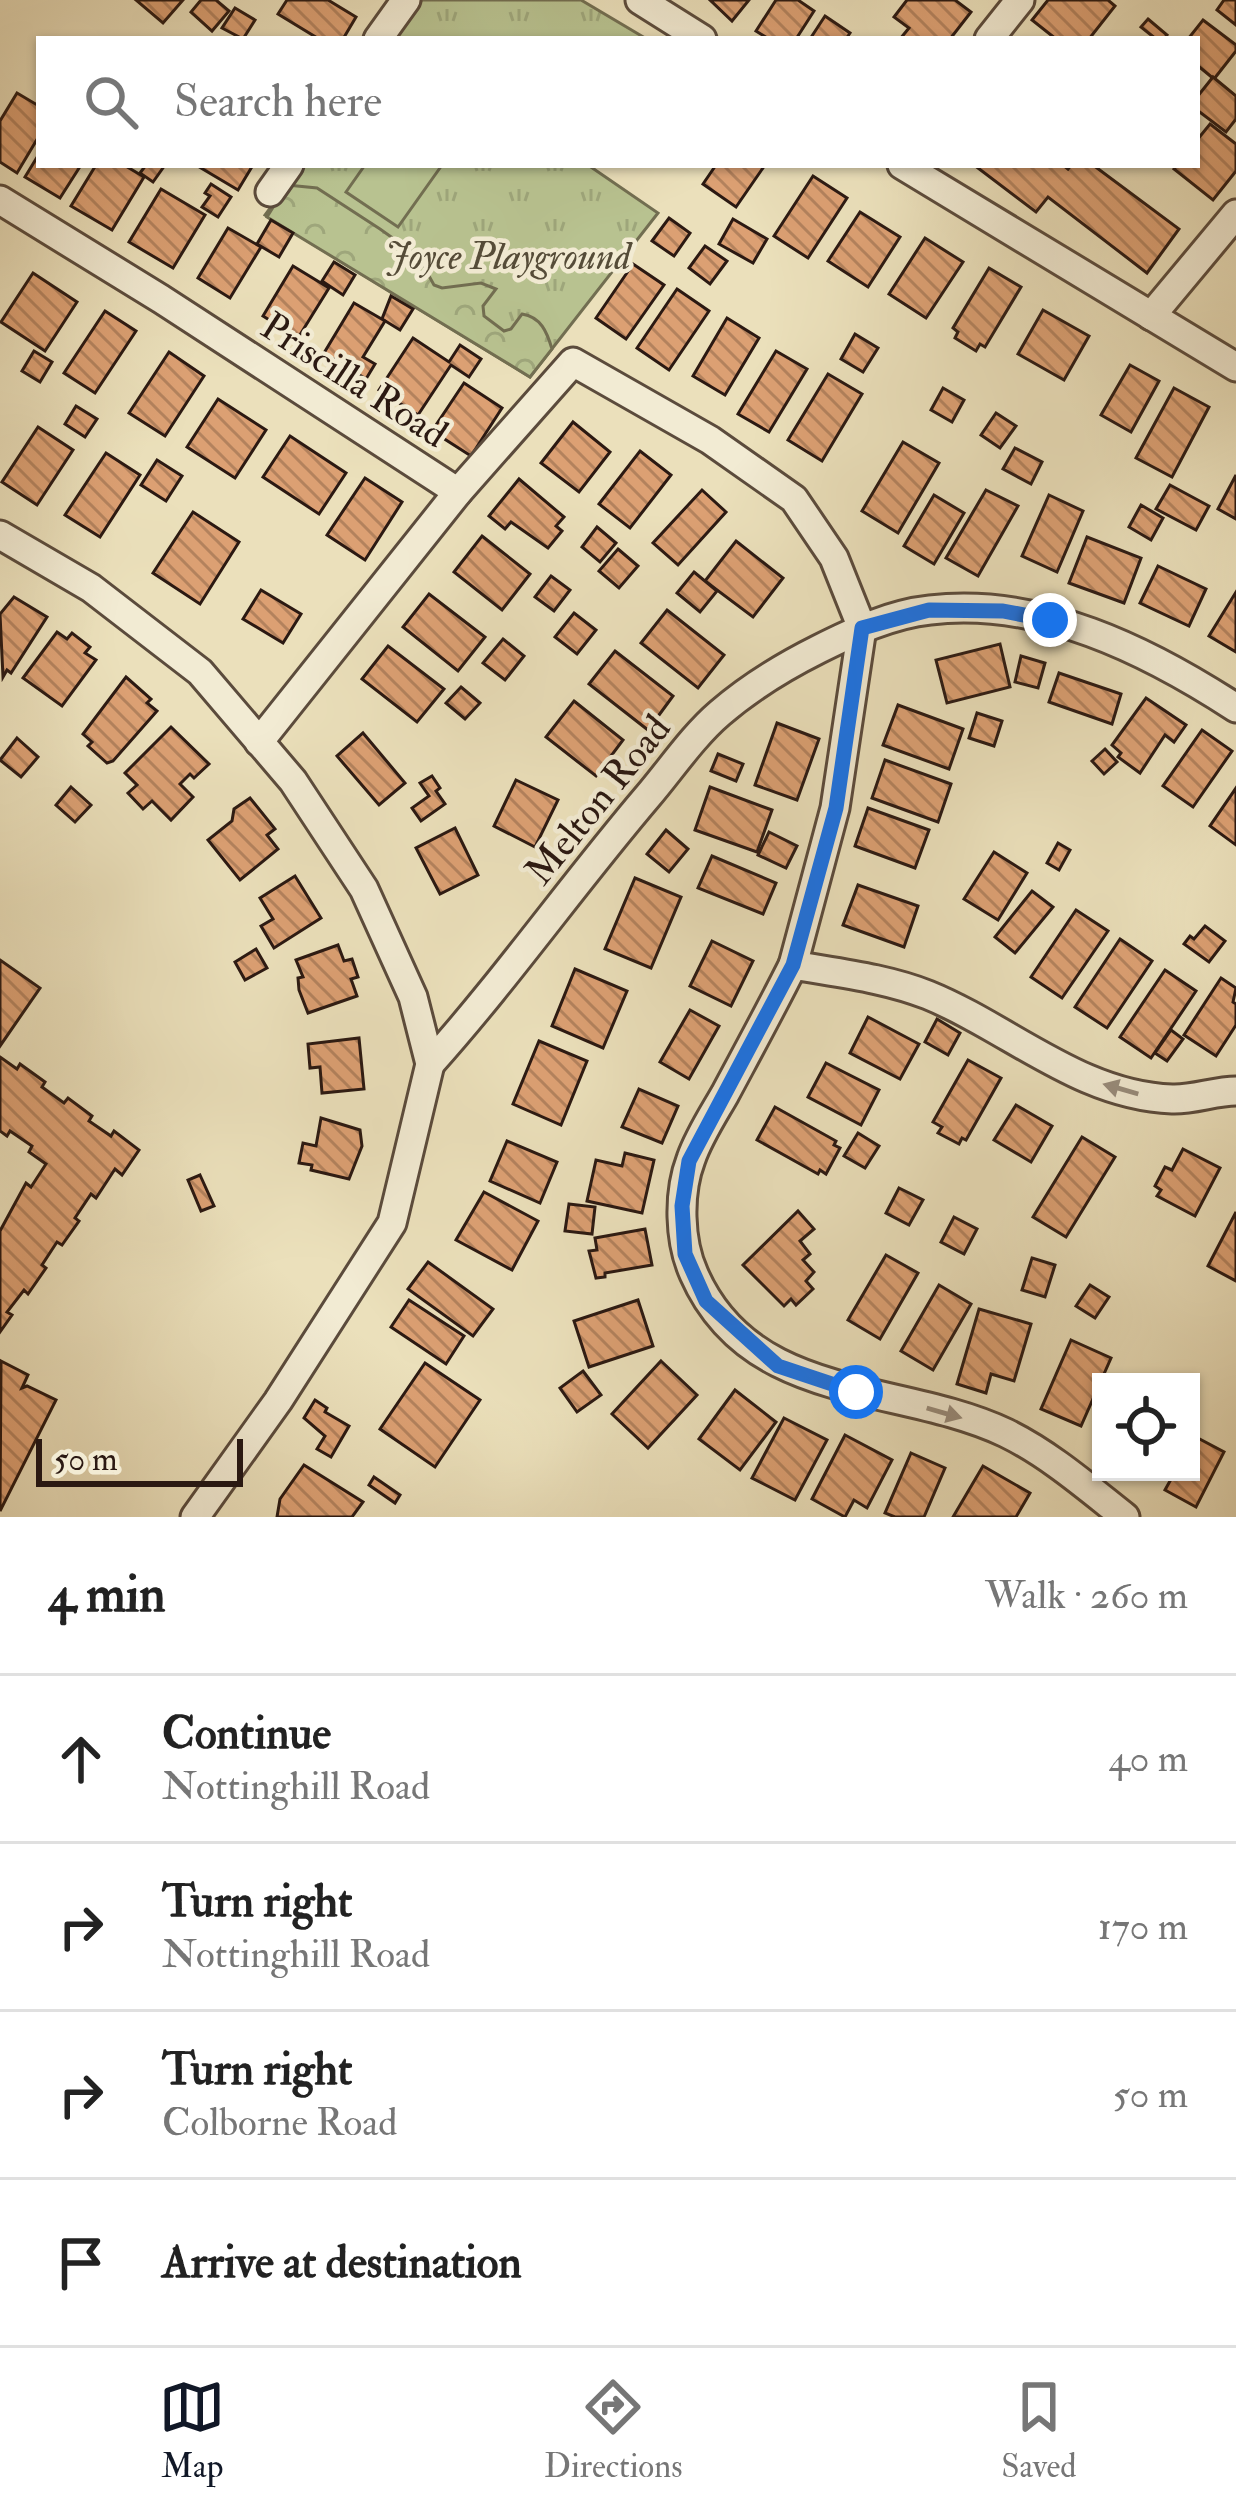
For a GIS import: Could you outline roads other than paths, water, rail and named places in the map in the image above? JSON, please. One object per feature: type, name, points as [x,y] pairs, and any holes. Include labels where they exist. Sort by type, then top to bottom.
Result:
[{"type":"street","points":[[380,36],[406,0]]},
{"type":"street","points":[[640,0],[697,36]]},
{"type":"street","points":[[991,36],[1020,0]]},
{"type":"street","points":[[270,193],[288,168]]},
{"type":"street","points":[[907,168],[1236,367]]},
{"type":"street","name":"Priscilla Road","points":[[0,200],[458,492],[259,742]]},
{"type":"street","points":[[1151,316],[1236,214]]},
{"type":"street","points":[[458,492],[573,362],[710,440],[794,499],[834,558],[862,628],[836,808],[793,965],[689,1161],[682,1206],[685,1254],[706,1301],[778,1366],[1004,1432],[1050,1459],[1125,1517]]},
{"type":"street","points":[[0,535],[91,588],[200,672],[293,781],[364,890],[413,997],[430,1064],[392,1222],[278,1401],[196,1517]]},
{"type":"street","name":"Melton Road","points":[[430,1064],[717,715],[780,669],[862,628],[929,610],[1003,611],[1050,620],[1126,645],[1236,708]]},
{"type":"street","points":[[793,965],[861,976],[926,994],[1087,1079],[1121,1089],[1174,1100],[1236,1091]]},
{"type":"park label","name":"Joyce Playground","points":[[508,255]]}]
